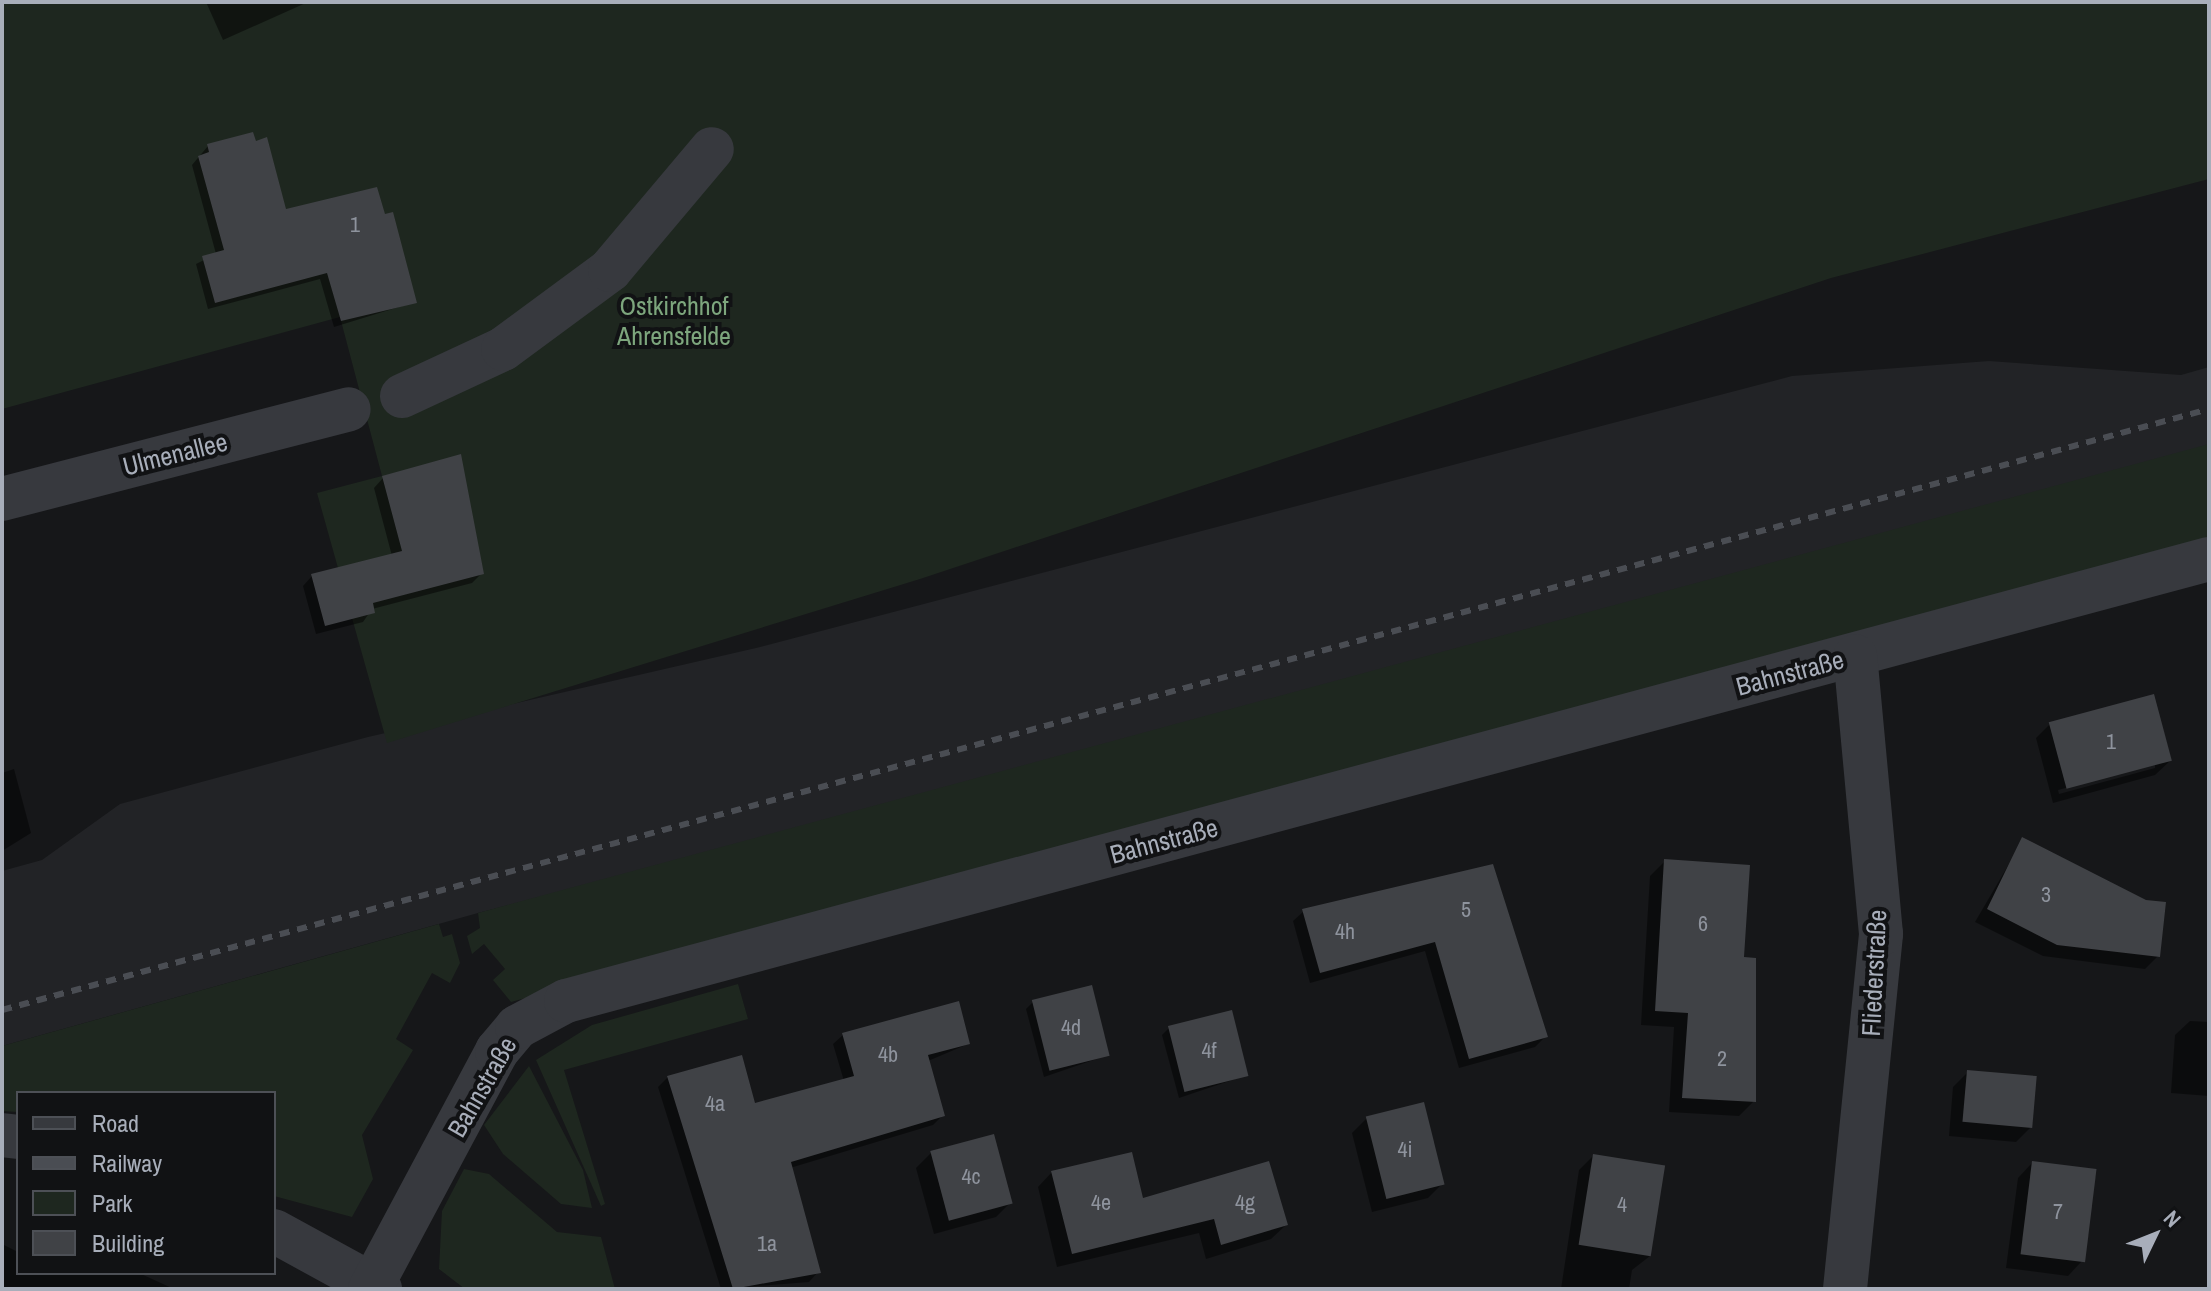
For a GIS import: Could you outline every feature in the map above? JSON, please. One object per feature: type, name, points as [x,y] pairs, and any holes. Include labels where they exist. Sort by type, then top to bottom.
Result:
[{"type":"street","points":[[402,396],[503,349],[610,270],[712,149]]},
{"type":"street","name":"Ulmenallee","points":[[2,499],[349,409]]},
{"type":"street","name":"Bahnstraße","points":[[276,1232],[374,1288],[497,1051],[517,1027],[566,1001],[2209,559]]},
{"type":"street","name":"Fliederstraße","points":[[1845,1289],[1881,934],[1855,656]]},
{"type":"shaded area","points":[[1989,361],[2181,375],[2209,367],[2209,465],[478,913],[2,1046],[2,871],[42,860],[120,804],[368,737],[756,648],[1792,376]]},
{"type":"green space","name":"Ostkirchhof Ahrensfelde","points":[[2,2],[2209,2],[2209,179],[1831,278],[920,579],[387,743],[317,493],[382,476],[340,317],[2,409]]},
{"type":"green space","points":[[2209,444],[2209,537],[511,1002],[493,980],[505,969],[484,944],[472,954],[467,936],[480,928],[478,913]]},
{"type":"green space","points":[[439,924],[443,937],[452,934],[460,963],[450,983],[432,973],[396,1039],[413,1050],[362,1135],[373,1179],[352,1217],[276,1197],[276,1091],[16,1091],[16,1112],[2,1111],[2,1046]]},
{"type":"green space","points":[[738,984],[748,1019],[564,1070],[605,1204],[601,1206],[536,1060],[592,1025]]},
{"type":"green space","points":[[529,1066],[583,1170],[592,1208],[561,1204],[503,1154],[484,1125]]},
{"type":"green space","points":[[464,1169],[489,1174],[557,1232],[601,1237],[615,1289],[465,1289],[439,1269],[442,1211]]},
{"type":"building","points":[[253,132],[256,141],[267,137],[286,209],[377,187],[385,214],[393,212],[417,303],[341,321],[327,273],[215,303],[202,256],[224,250],[198,156],[209,152],[207,144]]},
{"type":"building","points":[[461,454],[484,574],[373,603],[375,613],[325,626],[311,574],[402,551],[382,476]]},
{"type":"building","points":[[2154,694],[2172,761],[2067,789],[2049,722]]},
{"type":"building","points":[[2022,837],[2146,900],[2166,902],[2160,957],[2057,945],[1987,909]]},
{"type":"building","points":[[1664,859],[1750,865],[1744,957],[1756,958],[1756,1102],[1682,1098],[1688,1013],[1655,1011]]},
{"type":"building","points":[[1493,864],[1548,1037],[1469,1059],[1435,942],[1320,973],[1302,909]]},
{"type":"building","points":[[1092,985],[1110,1056],[1050,1071],[1032,1000]]},
{"type":"building","points":[[959,1001],[970,1044],[928,1055],[945,1116],[791,1162],[821,1273],[733,1289],[667,1076],[742,1055],[755,1103],[854,1076],[842,1033]]},
{"type":"building","points":[[1232,1010],[1248,1076],[1184,1092],[1168,1026]]},
{"type":"building","points":[[1967,1070],[2037,1076],[2032,1128],[1962,1122]]},
{"type":"building","points":[[1424,1102],[1445,1184],[1386,1199],[1366,1117]]},
{"type":"building","points":[[994,1134],[1013,1204],[949,1221],[930,1151]]},
{"type":"building","points":[[1132,1152],[1143,1198],[1269,1161],[1288,1225],[1221,1245],[1214,1219],[1072,1254],[1051,1171]]},
{"type":"building","points":[[1593,1154],[1665,1165],[1651,1256],[1579,1245]]},
{"type":"building","points":[[2032,1161],[2097,1169],[2085,1262],[2021,1254]]},
{"type":"railway","points":[[2,1010],[2209,409]]}]
